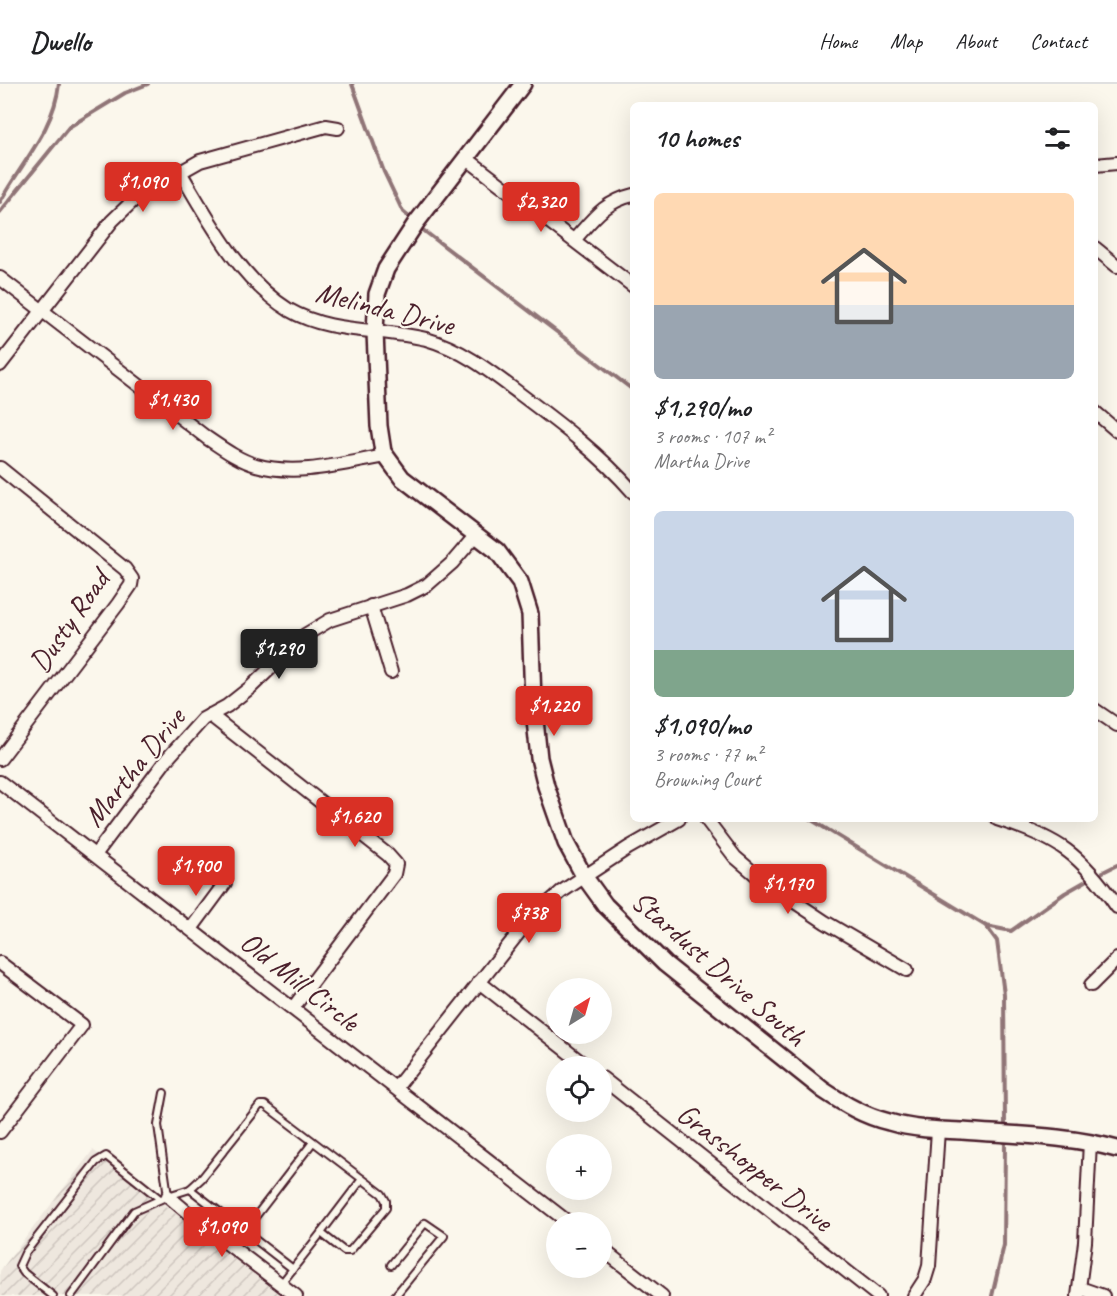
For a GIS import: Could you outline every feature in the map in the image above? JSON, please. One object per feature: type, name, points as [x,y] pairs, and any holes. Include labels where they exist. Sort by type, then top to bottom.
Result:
[{"type":"street","name":"Stardust Drive South","points":[[523,84],[416,223],[386,269],[377,294],[375,332],[379,426],[383,452],[402,478],[497,551],[520,582],[530,614],[533,701],[539,759],[566,843],[584,876],[605,905],[665,964],[823,1090],[849,1107],[869,1116],[915,1128],[1049,1137],[1090,1142],[1117,1149]]},
{"type":"street","points":[[0,365],[112,221],[138,196],[200,161],[326,126],[338,128]]},
{"type":"street","points":[[466,158],[630,284]]},
{"type":"street","points":[[1098,165],[1117,163]]},
{"type":"street","name":"Melinda Drive","points":[[180,172],[203,213],[238,262],[252,279],[289,310],[338,327],[423,338],[467,357],[554,419],[612,468],[630,489]]},
{"type":"street","points":[[574,240],[604,207],[630,196]]},
{"type":"street","points":[[1098,250],[1117,266]]},
{"type":"street","points":[[0,278],[207,438],[255,465],[295,470],[386,456]]},
{"type":"street","points":[[1098,415],[1117,431]]},
{"type":"street","name":"Dusty Road","points":[[0,468],[125,569],[132,579],[131,585],[0,759]]},
{"type":"street","name":"Martha Drive","points":[[95,855],[194,726],[227,706],[251,687],[305,635],[330,620],[407,595],[427,585],[452,563],[476,535]]},
{"type":"street","points":[[371,606],[391,672]]},
{"type":"street","points":[[1098,712],[1117,724]]},
{"type":"street","points":[[210,715],[388,855],[396,864],[394,874],[293,1008]]},
{"type":"street","name":"Old Mill Circle","points":[[0,782],[555,1212]]},
{"type":"street","points":[[396,1088],[528,921],[561,892],[584,876],[673,822]]},
{"type":"street","points":[[707,822],[735,857],[762,880],[825,922],[907,970]]},
{"type":"street","points":[[1006,822],[1033,831],[1060,845],[1087,868],[1117,907]]},
{"type":"street","points":[[191,929],[225,883]]},
{"type":"street","points":[[1091,985],[1117,959]]},
{"type":"street","points":[[0,963],[82,1025],[0,1132]]},
{"type":"street","points":[[479,982],[573,1056]]},
{"type":"street","name":"Grasshopper Drive","points":[[612,1086],[878,1296]]},
{"type":"street","points":[[914,1296],[925,1279],[929,1266],[938,1130]]},
{"type":"street","points":[[1090,1142],[1085,1242],[1079,1292],[1103,1296]]},
{"type":"street","points":[[164,1197],[296,1296]]},
{"type":"street","points":[[612,1256],[662,1296]]},
{"type":"lane","points":[[164,1093],[158,1125],[164,1197]]},
{"type":"lane","points":[[71,1296],[134,1211],[164,1197],[190,1189],[216,1162],[260,1105],[266,1106],[314,1142],[382,1194],[386,1201],[386,1209],[350,1251],[344,1251],[321,1233]]},
{"type":"lane","points":[[232,1247],[314,1142]]},
{"type":"lane","points":[[53,1296],[24,1273],[19,1266],[25,1253],[96,1162],[106,1156],[164,1197]]},
{"type":"lane","points":[[281,1284],[362,1179]]},
{"type":"lane","points":[[190,1189],[293,1269]]},
{"type":"lane","points":[[391,1265],[425,1223],[444,1236],[394,1296]]},
{"type":"shaded area","points":[[93,1150],[282,1296],[0,1296],[0,1271]]},
{"type":"waterway","points":[[0,202],[44,131],[56,101],[59,84]]},
{"type":"waterway","points":[[0,212],[69,127],[125,93],[148,84]]},
{"type":"waterway","points":[[352,84],[384,172],[403,212],[408,216]]},
{"type":"waterway","points":[[423,230],[630,388]]},
{"type":"waterway","points":[[815,822],[986,926],[997,941],[1004,994],[1005,1124]]},
{"type":"waterway","points":[[1103,872],[1117,865]]},
{"type":"waterway","points":[[986,926],[1011,931],[1086,881]]},
{"type":"waterway","points":[[992,1296],[1004,1245],[1005,1144]]}]
